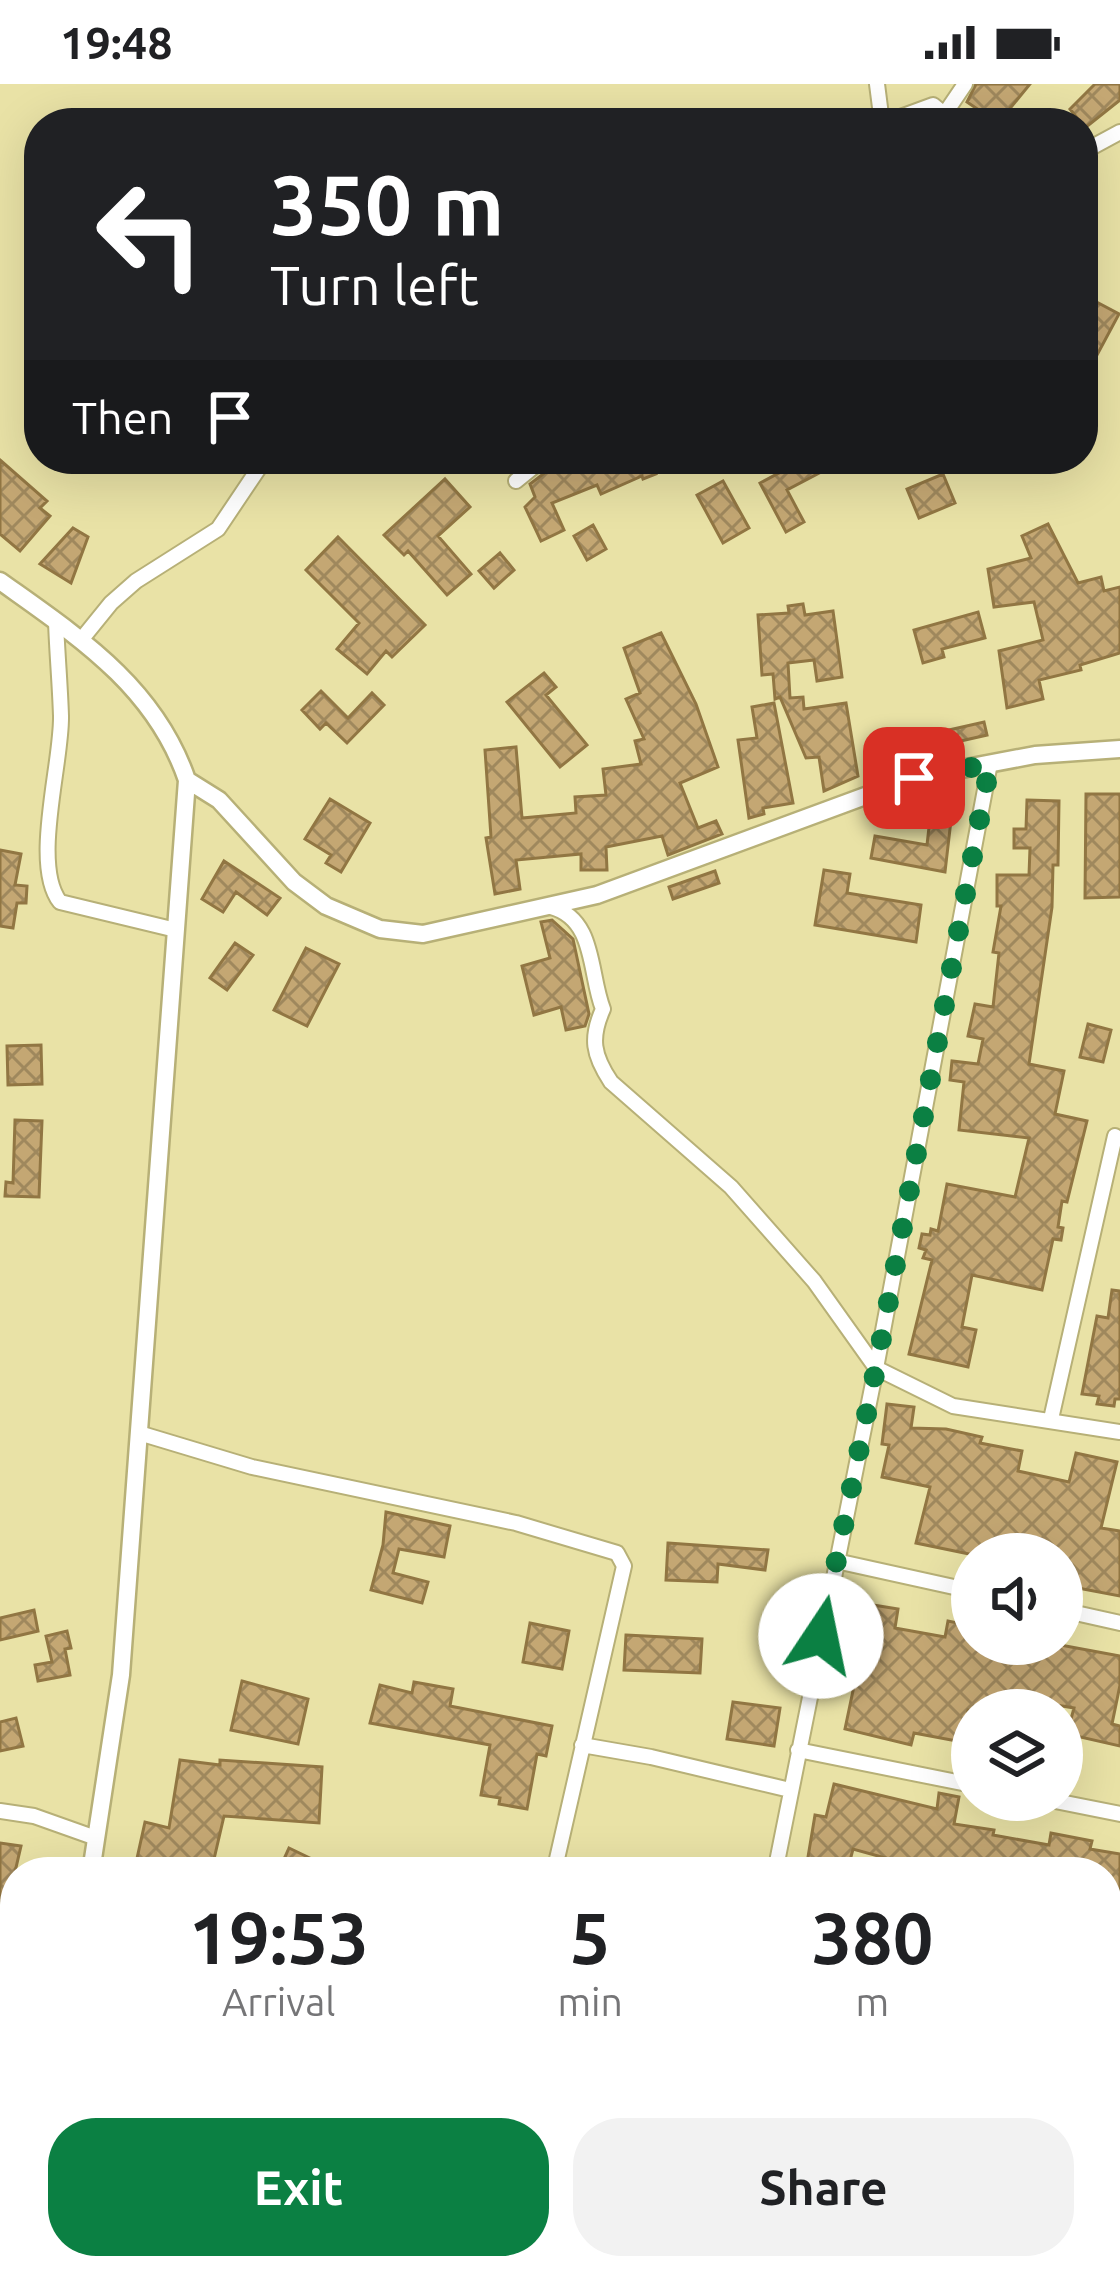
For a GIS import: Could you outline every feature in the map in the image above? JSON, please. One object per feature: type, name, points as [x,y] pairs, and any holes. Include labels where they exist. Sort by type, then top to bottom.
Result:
[{"type":"street","points":[[81,640],[110,603],[136,581],[218,530],[255,474]]},
{"type":"street","points":[[515,481],[524,474]]},
{"type":"street","points":[[0,580],[81,640],[143,696],[177,752],[187,780],[121,1675],[93,1857]]},
{"type":"street","points":[[56,621],[61,718],[49,848],[54,894],[60,902],[176,930]]},
{"type":"street","points":[[187,780],[219,800],[294,883],[326,906],[380,928],[423,934],[616,888],[914,778],[1035,754],[1120,749]]},
{"type":"street","points":[[778,1857],[990,764]]},
{"type":"street","points":[[185,821],[219,800]]},
{"type":"street","points":[[547,906],[566,911],[589,942],[595,989],[603,1010],[592,1033],[597,1061],[611,1082],[731,1186],[814,1281],[876,1368],[953,1406],[1120,1432]]},
{"type":"street","points":[[1051,1419],[1115,1136]]},
{"type":"street","points":[[139,1433],[252,1467],[516,1523],[617,1553],[624,1566],[557,1857]]},
{"type":"street","points":[[836,1561],[951,1586]]},
{"type":"street","points":[[1083,1615],[1120,1624]]},
{"type":"street","points":[[582,1745],[790,1790]]},
{"type":"street","points":[[798,1750],[951,1780]]},
{"type":"street","points":[[1083,1807],[1120,1814]]},
{"type":"street","points":[[0,1811],[34,1816],[96,1838]]},
{"type":"building","points":[[976,84],[1030,84],[1010,108],[976,108],[967,102]]},
{"type":"building","points":[[1095,84],[1120,84],[1120,100],[1098,118],[1098,108],[1071,108]]},
{"type":"building","points":[[1098,303],[1119,314],[1098,353]]},
{"type":"building","points":[[0,460],[47,501],[40,508],[50,516],[20,551],[0,534]]},
{"type":"building","points":[[543,474],[656,474],[601,494],[597,485],[552,503],[564,530],[541,541],[525,507],[535,497],[530,484]]},
{"type":"building","points":[[777,474],[817,474],[787,490],[804,522],[786,532],[760,483]]},
{"type":"building","points":[[943,474],[955,503],[919,518],[907,489]]},
{"type":"building","points":[[445,479],[470,507],[438,536],[471,574],[447,595],[408,551],[404,555],[384,535]]},
{"type":"building","points":[[723,481],[749,528],[723,543],[697,495]]},
{"type":"building","points":[[1048,524],[1078,583],[1101,577],[1104,591],[1120,587],[1120,653],[1080,665],[1081,670],[1039,680],[1043,699],[1007,708],[999,651],[1043,640],[1034,602],[994,607],[988,569],[1031,558],[1022,536]]},
{"type":"building","points":[[593,525],[606,549],[587,560],[574,536]]},
{"type":"building","points":[[73,528],[88,537],[71,583],[40,564]]},
{"type":"building","points":[[338,537],[425,625],[392,657],[386,651],[367,674],[337,649],[359,623],[306,570]]},
{"type":"building","points":[[500,553],[514,570],[494,588],[479,571]]},
{"type":"building","points":[[803,604],[805,615],[833,611],[842,677],[817,681],[814,660],[788,663],[790,698],[803,697],[804,709],[846,703],[858,776],[824,791],[819,757],[806,758],[780,697],[775,699],[773,674],[762,675],[758,615],[789,613],[788,606]]},
{"type":"building","points":[[978,612],[985,638],[942,649],[944,657],[923,663],[914,630]]},
{"type":"building","points":[[661,633],[696,704],[718,767],[680,783],[698,828],[716,821],[722,834],[668,855],[662,836],[606,847],[607,870],[581,870],[581,854],[516,860],[520,889],[495,894],[486,838],[491,837],[485,750],[516,747],[522,818],[576,813],[575,797],[606,795],[603,769],[641,764],[635,741],[644,739],[626,699],[640,693],[624,648]]},
{"type":"building","points":[[544,673],[556,687],[546,695],[587,745],[560,767],[507,702]]},
{"type":"building","points":[[321,691],[348,718],[372,693],[384,705],[347,743],[326,723],[320,729],[302,710]]},
{"type":"building","points":[[774,703],[793,803],[763,808],[764,814],[749,818],[738,740],[757,738],[752,707]]},
{"type":"building","points":[[984,722],[987,735],[930,748],[927,735]]},
{"type":"building","points":[[1086,794],[1120,794],[1120,897],[1085,898]]},
{"type":"building","points":[[330,799],[370,823],[341,872],[326,863],[331,855],[305,839]]},
{"type":"building","points":[[1027,800],[1059,801],[1058,865],[1053,865],[1052,907],[1029,1064],[1064,1071],[1055,1114],[1087,1121],[1067,1202],[1062,1201],[1061,1240],[1053,1239],[1042,1290],[972,1275],[962,1327],[976,1330],[968,1367],[909,1354],[932,1260],[923,1258],[926,1250],[919,1248],[922,1234],[938,1231],[947,1184],[1015,1197],[1029,1138],[959,1130],[964,1082],[950,1080],[952,1061],[978,1064],[983,1039],[968,1036],[975,1004],[993,1007],[999,953],[993,952],[1001,906],[997,906],[997,875],[1029,875],[1030,848],[1014,848],[1014,829],[1026,829]]},
{"type":"building","points":[[932,801],[953,803],[945,872],[871,858],[875,836],[927,845]]},
{"type":"building","points":[[0,850],[21,854],[15,885],[27,886],[26,903],[17,903],[13,928],[0,926]]},
{"type":"building","points":[[224,861],[280,898],[267,915],[236,892],[223,912],[202,899]]},
{"type":"building","points":[[824,870],[850,874],[847,893],[921,905],[916,942],[815,925]]},
{"type":"building","points":[[715,871],[719,883],[673,899],[669,887]]},
{"type":"building","points":[[552,920],[573,939],[589,1014],[585,1026],[566,1030],[561,1007],[534,1015],[522,966],[550,958],[541,922]]},
{"type":"building","points":[[235,943],[253,955],[227,990],[210,978]]},
{"type":"building","points":[[306,948],[339,964],[307,1026],[274,1010]]},
{"type":"building","points":[[1088,1024],[1111,1030],[1103,1062],[1080,1057]]},
{"type":"building","points":[[41,1045],[42,1084],[8,1085],[7,1046]]},
{"type":"building","points":[[15,1120],[42,1121],[39,1197],[5,1196],[6,1182],[13,1183]]},
{"type":"building","points":[[1112,1290],[1120,1291],[1120,1399],[1115,1399],[1114,1406],[1097,1404],[1099,1396],[1082,1394],[1097,1316],[1108,1318]]},
{"type":"building","points":[[887,1404],[914,1407],[911,1428],[946,1429],[982,1437],[980,1443],[1022,1451],[1018,1471],[1069,1482],[1076,1453],[1117,1462],[1101,1528],[1120,1531],[1120,1596],[1083,1589],[1083,1533],[951,1533],[951,1550],[916,1543],[930,1487],[882,1477],[889,1445],[882,1444]]},
{"type":"building","points":[[386,1512],[450,1526],[444,1557],[399,1549],[393,1573],[428,1582],[422,1603],[371,1590]]},
{"type":"building","points":[[668,1543],[768,1550],[765,1570],[718,1564],[717,1582],[666,1580]]},
{"type":"building","points":[[861,1603],[898,1609],[895,1628],[945,1637],[951,1622],[951,1665],[1083,1665],[1083,1649],[1120,1656],[1112,1724],[1120,1726],[1120,1746],[1083,1738],[1083,1689],[951,1689],[951,1740],[914,1733],[911,1745],[845,1729],[859,1662],[852,1661]]},
{"type":"building","points":[[34,1610],[38,1631],[0,1640],[0,1618]]},
{"type":"building","points":[[530,1623],[569,1631],[562,1669],[523,1662]]},
{"type":"building","points":[[67,1631],[70,1675],[38,1681],[35,1665],[52,1662],[46,1636]]},
{"type":"building","points":[[626,1635],[702,1639],[700,1673],[624,1670]]},
{"type":"building","points":[[242,1681],[308,1699],[298,1744],[231,1730]]},
{"type":"building","points":[[414,1682],[453,1689],[450,1706],[552,1726],[546,1756],[537,1754],[527,1809],[481,1795],[490,1745],[370,1723],[380,1685],[412,1693]]},
{"type":"building","points":[[733,1702],[780,1708],[774,1746],[727,1739]]},
{"type":"building","points":[[16,1718],[23,1746],[0,1751],[0,1722]]},
{"type":"building","points":[[180,1760],[322,1767],[319,1823],[224,1816],[214,1857],[137,1857],[145,1822],[169,1828]]},
{"type":"building","points":[[834,1784],[937,1809],[939,1793],[951,1795],[954,1824],[1049,1845],[1051,1833],[1092,1841],[1090,1849],[1120,1857],[882,1857],[853,1849],[851,1857],[808,1857],[815,1815],[826,1817]]},
{"type":"building","points":[[0,1843],[21,1846],[18,1857],[0,1857]]},
{"type":"building","points":[[289,1848],[308,1857],[285,1857]]},
{"type":"route","points":[[821,1636],[990,764],[914,778]]}]
